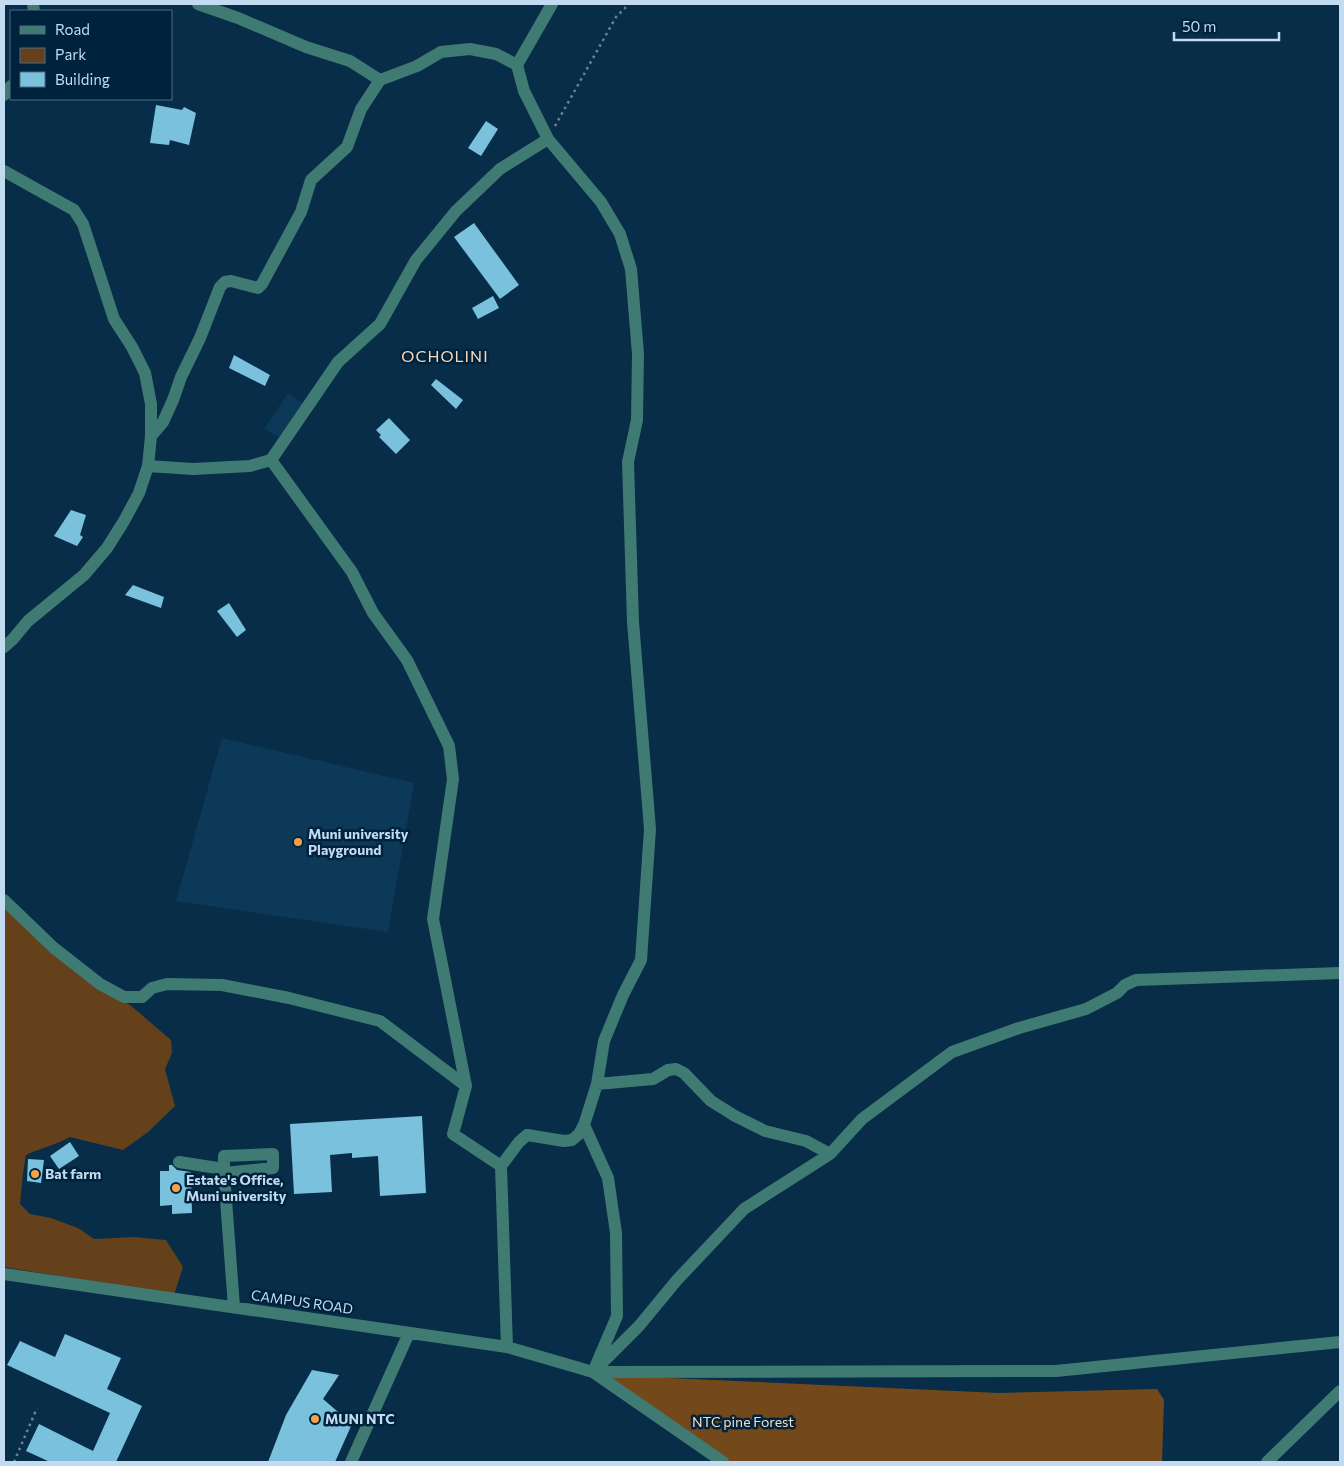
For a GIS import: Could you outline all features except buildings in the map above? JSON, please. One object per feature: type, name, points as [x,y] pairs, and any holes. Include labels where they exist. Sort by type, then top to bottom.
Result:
[{"type":"street","points":[[198,4],[238,18],[306,47],[350,61],[380,80]]},
{"type":"street","points":[[507,1347],[501,1166],[519,1142],[527,1135],[564,1141],[572,1140],[579,1134],[584,1125],[597,1084],[604,1041],[623,995],[641,960],[650,829],[633,622],[631,572],[628,462],[637,420],[638,354],[631,269],[620,234],[600,202],[548,139],[524,91],[517,65],[552,4]]},
{"type":"street","points":[[151,436],[163,422],[220,287],[224,282],[231,281],[258,288],[262,284],[301,212],[311,180],[347,147],[361,108],[380,80],[417,66],[441,52],[470,49],[496,54],[517,65]]},
{"type":"street","points":[[148,466],[192,469],[250,466],[271,460],[338,362],[380,324],[416,260],[456,211],[500,169],[548,139]]},
{"type":"street","points":[[4,171],[74,210],[83,224],[114,319],[132,347],[145,373],[151,404],[151,436],[148,466],[139,493],[124,521],[107,548],[84,575],[45,606],[4,647]]},
{"type":"street","points":[[271,460],[352,572],[373,613],[407,660],[450,746],[453,779],[433,919],[466,1086],[453,1134],[501,1166]]},
{"type":"street","points":[[4,900],[54,948],[100,984],[124,997],[142,997],[152,988],[166,984],[222,986],[290,998],[380,1020],[466,1086]]},
{"type":"street","points":[[593,1372],[640,1326],[677,1280],[744,1209],[830,1154],[862,1119],[952,1052],[1020,1028],[1086,1010],[1136,980],[1340,973]]},
{"type":"street","points":[[597,1084],[653,1079],[668,1070],[676,1069],[684,1074],[711,1101],[735,1116],[764,1131],[806,1141],[830,1154]]},
{"type":"street","points":[[584,1125],[608,1178],[616,1233],[618,1316],[593,1372]]},
{"type":"street","points":[[179,1162],[224,1168],[224,1156],[273,1154],[273,1168],[224,1173],[234,1307]]},
{"type":"street","name":"CAMPUS ROAD","points":[[4,1274],[507,1347],[593,1372]]},
{"type":"street","points":[[351,1462],[409,1333]]},
{"type":"street","points":[[593,1372],[1056,1372],[1340,1342]]},
{"type":"street","points":[[593,1372],[723,1462]]},
{"type":"street","points":[[1267,1462],[1340,1391]]},
{"type":"path","points":[[548,139],[616,17],[629,4]]},
{"type":"path","points":[[14,1462],[37,1408]]},
{"type":"shaded area","points":[[288,393],[303,403],[281,438],[264,429]]},
{"type":"shaded area","name":"Muni university Playground","points":[[222,738],[414,783],[388,932],[176,901]]},
{"type":"green space","points":[[4,904],[101,989],[130,1005],[171,1040],[172,1053],[165,1069],[175,1106],[148,1132],[123,1150],[70,1137],[26,1155],[20,1204],[30,1214],[51,1218],[78,1228],[94,1239],[133,1237],[166,1240],[183,1267],[174,1295],[4,1267]]},
{"type":"green space","name":"NTC pine Forest","points":[[602,1375],[999,1393],[1157,1389],[1164,1400],[1162,1462],[729,1462]]},
{"type":"place","name":"Muni university Playground","points":[[298,842]]},
{"type":"place","name":"Bat farm","points":[[35,1174]]},
{"type":"place","name":"Estate's Office, Muni university","points":[[176,1188]]},
{"type":"place","name":"MUNI NTC","points":[[315,1419]]},
{"type":"district","name":"OCHOLINI","points":[[445,356]]}]
